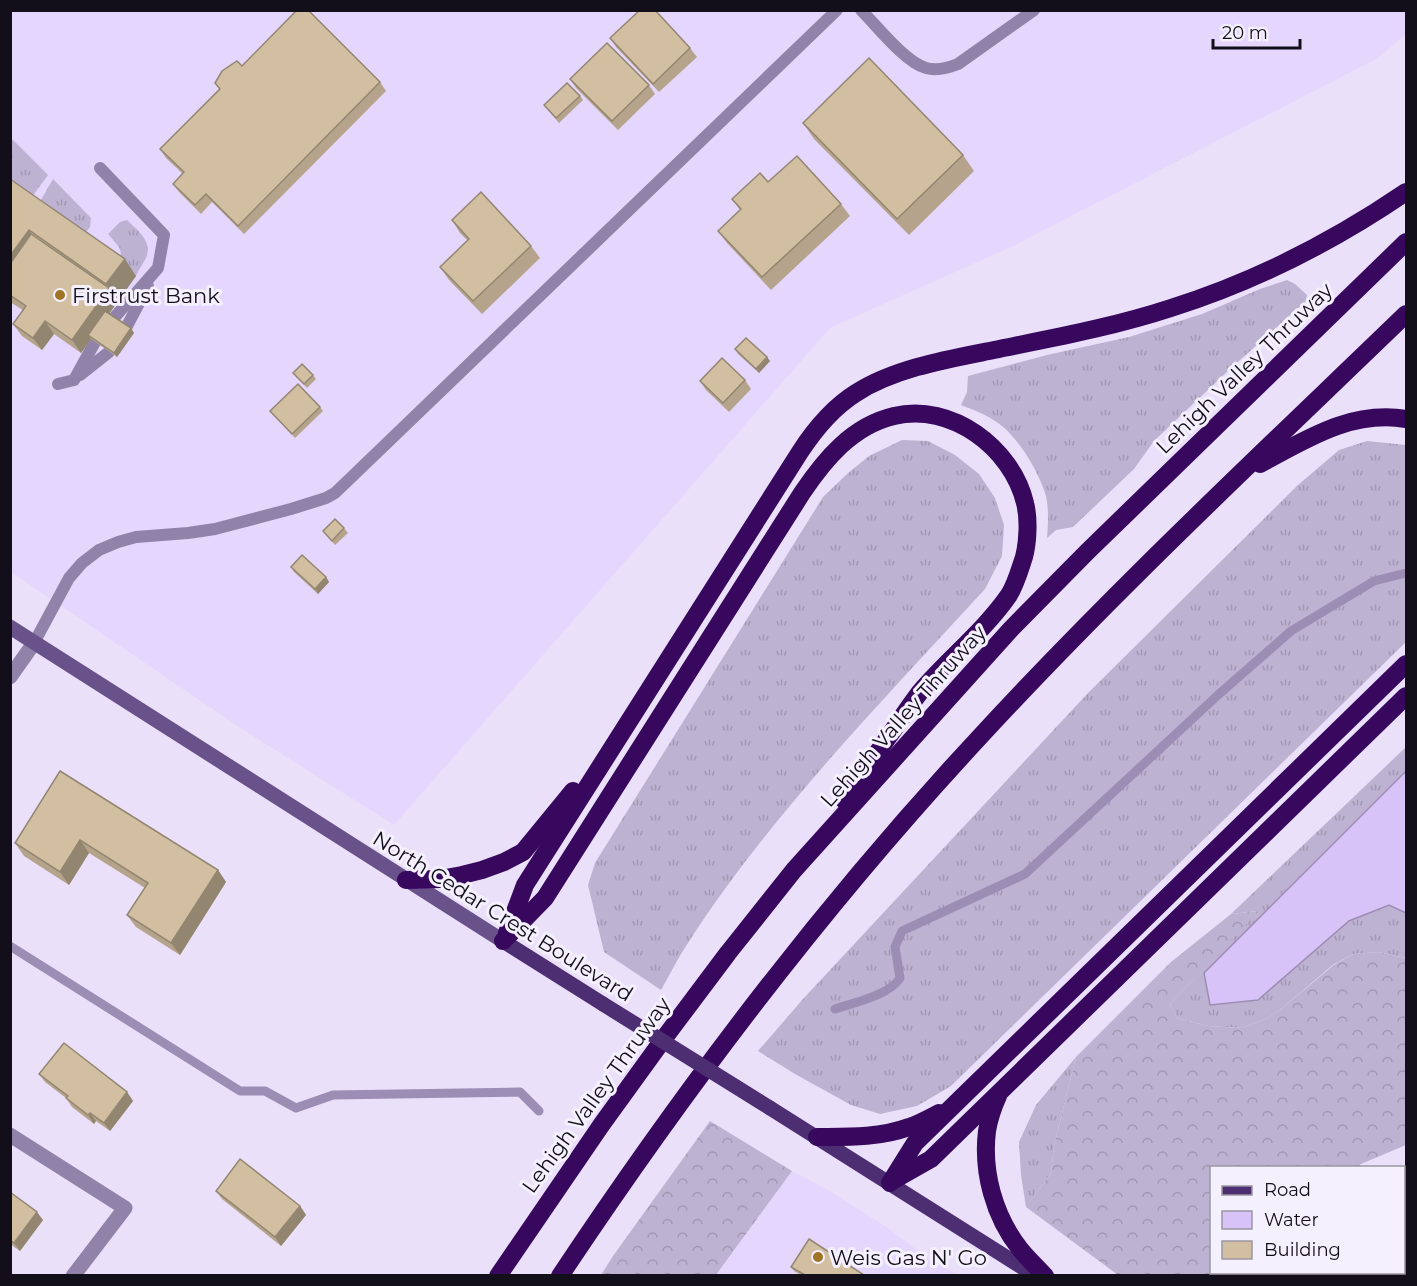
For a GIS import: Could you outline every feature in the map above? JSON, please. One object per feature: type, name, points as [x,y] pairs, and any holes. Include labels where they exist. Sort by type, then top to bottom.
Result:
[{"type":"highway","points":[[503,942],[525,885],[805,444],[831,412],[856,393],[886,378],[927,365],[1099,328],[1207,296],[1317,247],[1407,192]]},
{"type":"highway","name":"Lehigh Valley Thruway","points":[[498,1275],[665,1037],[728,952],[794,870],[1011,629],[1088,551],[1407,242]]},
{"type":"highway","points":[[560,1275],[644,1154],[769,984],[903,822],[1048,664],[1407,314]]},
{"type":"highway","points":[[503,942],[545,898],[802,493],[827,459],[852,435],[880,420],[894,416],[923,414],[957,423],[973,431],[1000,455],[1020,487],[1026,503],[1028,521],[1025,554],[1019,573],[1010,593],[987,623],[920,693],[794,870]]},
{"type":"highway","points":[[1240,475],[1322,431],[1341,424],[1377,417],[1407,419]]},
{"type":"highway","points":[[890,1183],[915,1143],[1407,664]]},
{"type":"highway","points":[[890,1183],[931,1159],[1407,696]]},
{"type":"highway","points":[[406,880],[440,879],[462,875],[504,862],[523,852],[624,729]]},
{"type":"highway","points":[[999,1093],[987,1130],[987,1169],[990,1189],[1007,1229],[1019,1248],[1045,1275]]},
{"type":"highway","points":[[817,1137],[872,1136],[892,1132],[910,1127],[954,1106]]},
{"type":"main road","name":"North Cedar Crest Boulevard","points":[[10,627],[503,942],[1036,1275]]},
{"type":"street","points":[[10,677],[34,643]]},
{"type":"street","points":[[10,1135],[125,1208],[73,1275]]},
{"type":"lane","points":[[34,643],[69,578],[82,563],[99,550],[136,537],[188,533],[291,510],[334,493],[837,10]]},
{"type":"lane","points":[[861,10],[907,57],[925,68],[944,69],[958,64],[1034,10]]},
{"type":"lane","points":[[100,168],[164,235],[158,268],[126,327]]},
{"type":"lane","points":[[113,319],[158,268]]},
{"type":"lane","points":[[74,380],[95,342]]},
{"type":"lane","points":[[58,384],[74,380],[109,352]]},
{"type":"shaded area","points":[[1406,10],[1406,34],[1378,58],[1013,246],[830,328],[394,825],[242,729],[11,572],[10,11]]},
{"type":"shaded area","points":[[792,1171],[828,1190],[888,1228],[934,1263],[960,1275],[716,1276]]},
{"type":"green space","points":[[10,140],[13,140],[48,175],[29,201],[11,188]]},
{"type":"green space","points":[[53,179],[91,218],[90,227],[84,235],[37,207]]},
{"type":"green space","points":[[127,220],[143,236],[148,252],[136,276],[123,266],[119,247],[108,234],[120,222]]},
{"type":"green space","points":[[1287,280],[1307,295],[1306,301],[1154,441],[1134,469],[1073,527],[1056,530],[1047,538],[1046,496],[1021,446],[998,423],[961,405],[967,392],[968,376],[1047,355],[1129,337],[1202,314]]},
{"type":"green space","points":[[902,440],[928,441],[955,455],[979,474],[995,498],[1004,525],[1002,556],[985,589],[866,718],[753,851],[686,946],[661,990],[604,952],[588,885],[595,863],[823,497],[869,456]]},
{"type":"green space","points":[[1367,441],[1406,445],[1406,642],[951,1086],[917,1106],[880,1114],[851,1105],[758,1051],[803,999],[1088,693],[1298,485],[1339,450]]},
{"type":"green space","points":[[1406,747],[1406,958],[1378,952],[1354,954],[1334,964],[1268,1018],[1242,1028],[1208,1026],[1177,1018],[1170,1004],[1258,911],[1231,914]]},
{"type":"green space","points":[[1259,911],[1170,1004],[1177,1018],[1208,1026],[1242,1028],[1268,1018],[1335,964],[1354,954],[1378,952],[1406,958],[1406,1145],[1359,1166],[1210,1166],[1210,1274],[1343,1275],[1118,1275],[1026,1207],[1051,1173],[1054,1146],[1076,1057],[1171,962],[1231,914]]},
{"type":"green space","points":[[1076,1057],[1054,1146],[1051,1173],[1026,1207],[1019,1142],[1036,1105]]},
{"type":"green space","points":[[710,1121],[792,1171],[716,1275],[601,1275],[613,1256]]},
{"type":"water","points":[[1406,771],[1406,913],[1389,905],[1349,921],[1258,1000],[1210,1005],[1204,973]]},
{"type":"building","points":[[297,10],[308,10],[380,82],[238,226],[206,194],[195,205],[173,184],[184,172],[160,149],[220,89],[215,83],[222,71],[237,61],[242,66]]},
{"type":"building","points":[[640,10],[655,10],[690,48],[653,84],[610,38]]},
{"type":"building","points":[[607,43],[649,85],[612,121],[570,79]]},
{"type":"building","points":[[869,58],[963,155],[897,219],[803,123]]},
{"type":"building","points":[[567,83],[580,96],[556,118],[544,105]]},
{"type":"building","points":[[797,156],[841,204],[762,277],[718,231],[741,209],[732,199],[760,173],[768,182]]},
{"type":"building","points":[[10,179],[125,259],[106,284],[29,230],[10,256]]},
{"type":"building","points":[[481,192],[531,246],[473,301],[440,267],[469,239],[452,220]]},
{"type":"building","name":"Firstrust Bank","points":[[31,234],[109,288],[72,340],[45,321],[33,338],[13,324],[26,306],[10,295],[10,264]]},
{"type":"building","points":[[105,311],[131,328],[114,353],[88,335]]},
{"type":"building","points":[[746,338],[767,357],[756,369],[735,349]]},
{"type":"building","points":[[722,358],[745,380],[723,403],[700,381]]},
{"type":"building","points":[[302,364],[313,375],[304,384],[293,373]]},
{"type":"building","points":[[298,384],[320,407],[292,434],[270,411]]},
{"type":"building","points":[[335,519],[344,528],[332,541],[323,531]]},
{"type":"building","points":[[302,555],[326,577],[315,589],[291,567]]},
{"type":"building","points":[[60,771],[218,870],[171,943],[127,915],[148,883],[80,840],[60,872],[15,843]]},
{"type":"building","points":[[64,1043],[127,1092],[104,1123],[90,1113],[88,1115],[39,1074]]},
{"type":"building","points":[[240,1159],[300,1206],[275,1237],[216,1191]]},
{"type":"building","points":[[10,1192],[37,1212],[14,1243],[10,1240]]},
{"type":"building","name":"Weis Gas N' Go","points":[[809,1239],[864,1275],[805,1275],[791,1267]]},
{"type":"waterway","points":[[835,1009],[880,994],[895,984],[900,978],[895,947],[902,931],[1025,874],[1218,695],[1291,631],[1374,581],[1406,573]]},
{"type":"waterway","points":[[10,946],[240,1091],[265,1091],[296,1108],[333,1095],[520,1092],[539,1111]]},
{"type":"place","name":"Firstrust Bank","points":[[60,295]]},
{"type":"place","name":"Weis Gas N' Go","points":[[818,1257]]}]
